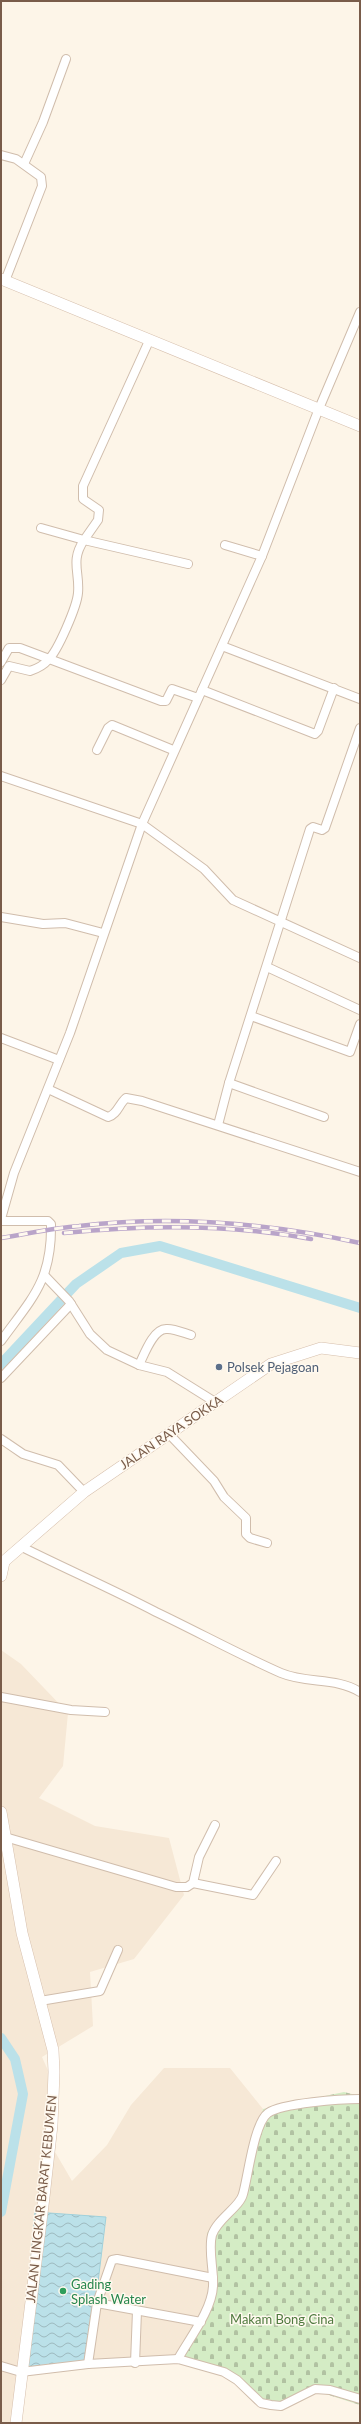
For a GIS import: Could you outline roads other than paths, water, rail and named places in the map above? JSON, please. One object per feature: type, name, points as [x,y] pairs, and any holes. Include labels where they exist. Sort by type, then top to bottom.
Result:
[{"type":"main road","points":[[3,280],[318,411],[360,426]]},
{"type":"main road","name":"JALAN RAYA SOKKA","points":[[2,1563],[22,1548],[84,1492],[271,1364],[293,1355],[321,1348],[360,1353]]},
{"type":"main road","points":[[1,1576],[2,1563]]},
{"type":"main road","name":"JALAN LINGKAR BARAT KEBUMEN","points":[[1,1812],[22,1933],[53,2050],[53,2111],[16,2423]]},
{"type":"street","points":[[24,164],[43,122],[66,59]]},
{"type":"street","points":[[1,155],[24,164],[41,177],[42,186],[3,280]]},
{"type":"street","points":[[1,1341],[38,1289],[45,1276],[49,1259],[50,1224],[40,1220],[1,1220],[14,1173],[59,1060],[142,824],[173,750],[202,690],[262,556],[318,411],[360,312]]},
{"type":"street","points":[[1,680],[8,666],[30,671],[50,659],[74,610],[78,588],[76,560],[84,540],[100,515],[99,510],[83,499],[83,486],[149,341]]},
{"type":"street","points":[[41,528],[84,540],[188,564]]},
{"type":"street","points":[[225,544],[262,556]]},
{"type":"street","points":[[222,646],[360,699]]},
{"type":"street","points":[[1,662],[12,647],[50,659],[162,701],[166,701],[172,689],[198,698]]},
{"type":"street","points":[[202,690],[315,734],[318,731],[334,688]]},
{"type":"street","points":[[97,750],[108,728],[112,725],[173,750]]},
{"type":"street","points":[[218,1125],[310,829],[313,827],[322,830],[326,828],[360,728]]},
{"type":"street","points":[[1,776],[142,824],[204,869],[233,900],[360,958]]},
{"type":"street","points":[[1,917],[37,924],[69,924],[103,933]]},
{"type":"street","points":[[267,967],[360,1010]]},
{"type":"street","points":[[251,1016],[350,1052],[360,1024]]},
{"type":"street","points":[[1,1038],[59,1060]]},
{"type":"street","points":[[230,1083],[324,1117]]},
{"type":"street","points":[[48,1089],[108,1117],[116,1113],[119,1104],[126,1098],[142,1101],[360,1172]]},
{"type":"street","points":[[45,1276],[58,1288],[70,1303],[90,1334],[107,1350],[139,1365],[167,1372],[215,1402]]},
{"type":"street","points":[[1,1378],[70,1303]]},
{"type":"street","points":[[139,1365],[148,1347],[160,1331],[166,1329],[191,1335]]},
{"type":"street","points":[[169,1434],[214,1481],[224,1497],[246,1518],[245,1532],[248,1536],[267,1543]]},
{"type":"street","points":[[1,1439],[23,1454],[58,1466],[84,1492]]},
{"type":"street","points":[[22,1548],[155,1611],[230,1650],[283,1674],[307,1680],[346,1685],[360,1692]]},
{"type":"street","points":[[1,1697],[71,1710],[105,1712]]},
{"type":"street","points":[[5,1837],[176,1887],[187,1887],[193,1883],[204,1847],[215,1824]]},
{"type":"street","points":[[193,1883],[253,1895],[276,1861]]},
{"type":"street","points":[[40,2001],[100,1991],[118,1950]]},
{"type":"street","points":[[178,2359],[201,2322],[213,2287],[212,2235],[226,2214],[243,2195],[251,2158],[263,2118],[274,2111],[316,2101],[360,2099]]},
{"type":"street","points":[[88,2364],[97,2303],[109,2264],[117,2259],[213,2278]]},
{"type":"street","points":[[97,2303],[201,2322]]},
{"type":"street","points":[[135,2363],[138,2311]]},
{"type":"street","points":[[1,2366],[21,2372],[88,2364],[135,2363],[178,2359],[224,2372],[237,2380],[261,2403],[281,2406],[315,2389],[330,2390],[360,2400]]},
{"type":"water","name":"Gading Splash Water","points":[[35,2212],[106,2217],[88,2364],[21,2372]]},
{"type":"waterway","points":[[1,1364],[76,1284],[121,1253],[160,1246],[360,1308]]},
{"type":"waterway","points":[[1,2038],[15,2059],[23,2094],[1,2212]]},
{"type":"railway","points":[[1,1238],[60,1228],[114,1223],[185,1221],[290,1230],[360,1243]]},
{"type":"railway","points":[[64,1233],[126,1228],[188,1227],[250,1231],[311,1239]]},
{"type":"place","name":"Polsek Pejagoan","points":[[219,1367]]},
{"type":"place","name":"Gading Splash Water","points":[[63,2291]]},
{"type":"park label","name":"Makam Bong Cina","points":[[282,2319]]}]
